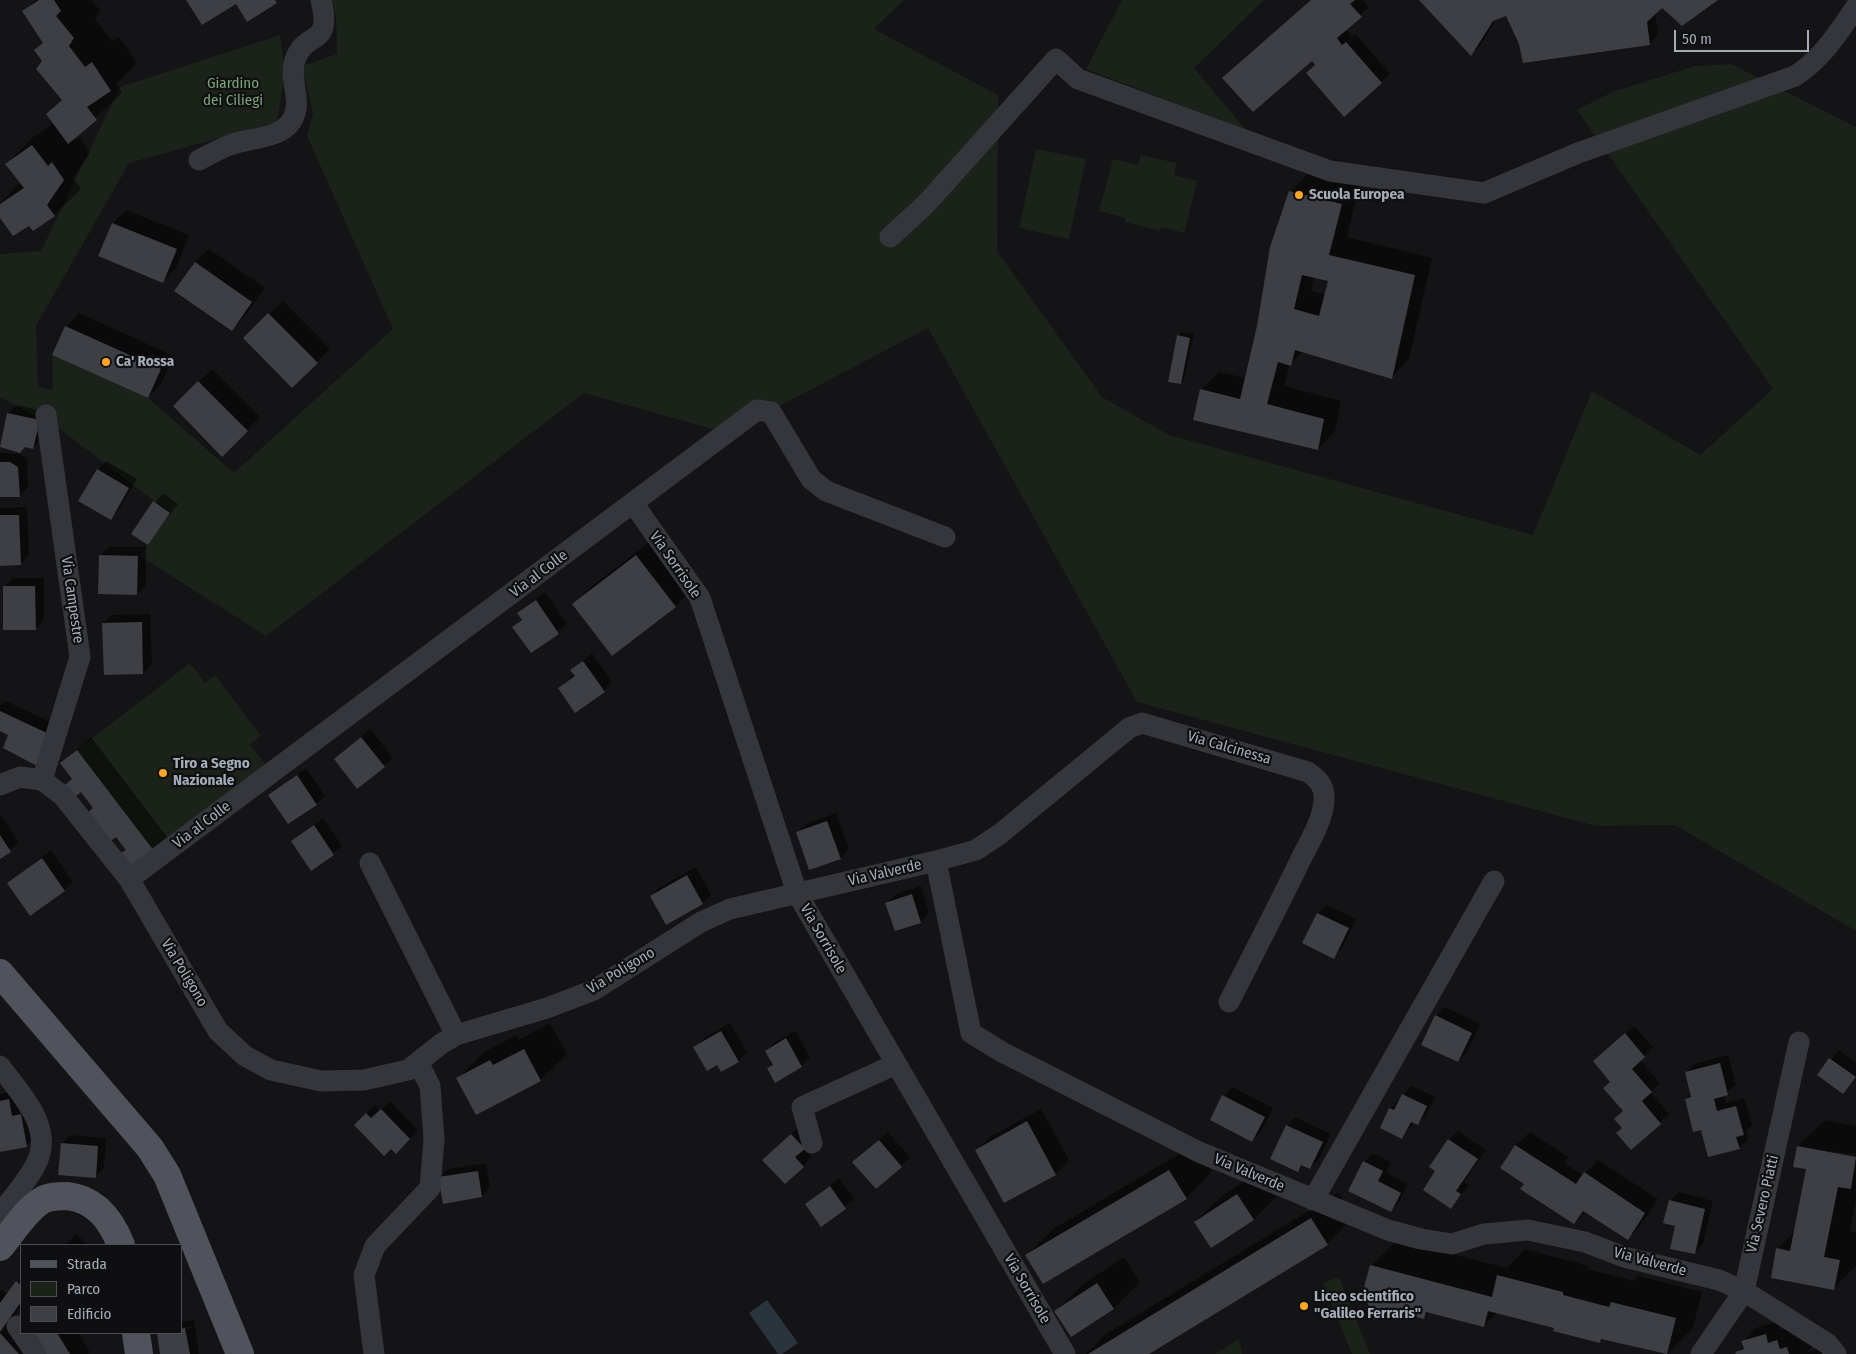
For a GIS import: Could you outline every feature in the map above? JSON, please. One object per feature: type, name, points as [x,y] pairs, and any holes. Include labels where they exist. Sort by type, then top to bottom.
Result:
[{"type":"main road","points":[[0,973],[150,1148],[167,1175],[240,1354]]},
{"type":"main road","points":[[0,1248],[40,1201],[60,1196],[85,1200],[96,1206],[112,1225],[121,1244]]},
{"type":"main road","points":[[136,1334],[139,1354]]},
{"type":"street","points":[[199,160],[230,144],[273,134],[288,127],[296,109],[292,74],[295,60],[300,50],[320,34],[326,20],[321,0]]},
{"type":"street","points":[[890,238],[926,204],[1056,59],[1078,79],[1330,171],[1466,199],[1578,153],[1795,76],[1809,67],[1828,47],[1856,7]]},
{"type":"street","name":"Via al Colle","points":[[128,879],[757,410],[771,412],[811,478],[826,491],[945,537]]},
{"type":"street","name":"Via Campestre","points":[[42,780],[80,657],[46,415]]},
{"type":"street","name":"Via Sorrisole","points":[[633,503],[700,598],[796,893],[1065,1354]]},
{"type":"street","name":"Via Calcinessa","points":[[936,861],[976,850],[1000,834],[1129,728],[1142,723],[1308,772],[1318,779],[1323,789],[1324,801],[1319,820],[1229,1002]]},
{"type":"street","points":[[0,785],[20,777],[42,780]]},
{"type":"street","name":"Via Poligono","points":[[42,780],[63,796],[128,879],[218,1031],[245,1056],[271,1070],[321,1081],[364,1080],[408,1070],[456,1035],[547,1008],[594,990],[701,922],[730,910],[796,893]]},
{"type":"street","name":"Via Valverde","points":[[796,893],[936,861],[971,1033],[1002,1052],[1199,1152],[1388,1230],[1421,1239],[1452,1244],[1484,1234],[1528,1230],[1584,1242],[1624,1257],[1719,1280],[1744,1291],[1828,1344],[1836,1354]]},
{"type":"street","points":[[370,863],[456,1035]]},
{"type":"street","points":[[1313,1200],[1494,881]]},
{"type":"street","name":"Via Severo Piatti","points":[[1701,1354],[1744,1291],[1800,1042]]},
{"type":"street","points":[[374,1354],[364,1275],[375,1246],[430,1188],[434,1139],[430,1086],[418,1062]]},
{"type":"street","points":[[812,1143],[802,1107],[896,1064]]},
{"type":"street","points":[[0,1066],[39,1122],[42,1139],[41,1154],[36,1165],[0,1214]]},
{"type":"street","points":[[16,1326],[20,1332]]},
{"type":"street","points":[[22,1334],[36,1354]]},
{"type":"green space","name":"Giardino dei Ciliegi","points":[[332,0],[904,0],[874,29],[998,95],[997,251],[1102,397],[1169,435],[1533,535],[1592,391],[1700,455],[1773,389],[1577,110],[1615,91],[1695,66],[1731,64],[1856,127],[1856,931],[1675,825],[1596,826],[1137,702],[928,328],[776,408],[716,430],[584,393],[266,636],[140,556],[170,513],[57,427],[55,415],[35,416],[0,397],[0,254],[41,251],[120,87],[280,35],[285,72],[277,122],[129,163],[36,326],[38,387],[53,390],[52,355],[148,398],[234,473],[393,329],[307,136],[313,114],[302,66],[337,54],[336,18]]},
{"type":"green space","points":[[1122,0],[1264,0],[1194,68],[1246,130],[1086,69]]},
{"type":"green space","points":[[1036,149],[1086,159],[1069,239],[1019,228]]},
{"type":"green space","points":[[1141,155],[1177,163],[1174,175],[1197,181],[1184,233],[1161,227],[1160,231],[1125,222],[1125,218],[1099,211],[1113,159],[1138,165]]},
{"type":"green space","name":"Tiro a Segno Nazionale","points":[[190,663],[205,683],[215,675],[261,736],[250,745],[267,766],[130,870],[118,855],[125,850],[116,837],[109,842],[93,808],[81,792],[75,797],[65,785],[72,779],[60,763]]},
{"type":"green space","points":[[1339,1277],[1370,1354],[1352,1354],[1323,1283]]},
{"type":"green space","points":[[1239,1339],[1242,1354],[1215,1354]]},
{"type":"shaded area","points":[[767,1300],[798,1343],[782,1354],[778,1354],[749,1313]]},
{"type":"building","points":[[39,0],[54,0],[61,11],[56,16],[74,38],[69,46],[85,67],[92,62],[111,91],[87,107],[97,120],[68,144],[46,114],[62,100],[36,69],[42,61],[34,50],[43,43],[22,11]]},
{"type":"building","points":[[186,0],[275,0],[277,3],[247,22],[236,4],[202,25]]},
{"type":"building","points":[[1311,0],[1355,0],[1350,4],[1362,17],[1337,38],[1342,45],[1346,42],[1382,83],[1344,117],[1306,73],[1315,65],[1312,61],[1253,112],[1222,78]]},
{"type":"building","points":[[1419,0],[1718,0],[1682,26],[1662,8],[1647,22],[1650,45],[1523,63],[1519,44],[1506,16],[1493,21],[1471,56]]},
{"type":"building","points":[[32,145],[48,166],[52,162],[64,180],[47,205],[55,216],[33,231],[29,226],[13,236],[0,218],[0,204],[24,188],[5,164]]},
{"type":"building","points":[[1289,191],[1342,204],[1329,255],[1415,275],[1392,379],[1295,350],[1291,366],[1278,362],[1267,404],[1324,419],[1318,450],[1193,420],[1200,389],[1240,399],[1257,326],[1270,247]],"holes":[[[1302,275],[1328,281],[1319,316],[1294,309]]]},
{"type":"building","points":[[112,223],[177,249],[163,283],[98,256]]},
{"type":"building","points":[[195,262],[252,302],[232,331],[174,291]]},
{"type":"building","points":[[268,313],[318,363],[292,388],[243,338]]},
{"type":"building","name":"Ca' Rossa","points":[[65,326],[161,369],[148,398],[52,355]]},
{"type":"building","points":[[1177,335],[1190,338],[1181,384],[1168,382]]},
{"type":"building","points":[[198,381],[248,431],[222,457],[173,406]]},
{"type":"building","points":[[7,413],[40,420],[33,449],[25,447],[20,453],[0,447]]},
{"type":"building","points":[[0,462],[10,462],[18,467],[20,497],[0,497]]},
{"type":"building","points":[[97,469],[129,488],[111,520],[78,501]]},
{"type":"building","points":[[153,501],[170,513],[148,545],[131,534]]},
{"type":"building","points":[[0,515],[19,515],[21,565],[0,566]]},
{"type":"building","points":[[99,555],[138,556],[137,595],[98,594]]},
{"type":"building","points":[[636,555],[676,607],[612,656],[572,604]]},
{"type":"building","points":[[3,586],[35,586],[36,630],[3,630]]},
{"type":"building","points":[[536,600],[559,634],[531,653],[512,627],[522,620],[517,613]]},
{"type":"building","points":[[142,622],[143,674],[104,675],[102,623]]},
{"type":"building","points":[[583,661],[605,692],[575,713],[558,688],[575,676],[570,670]]},
{"type":"building","points":[[0,711],[49,734],[37,766],[3,748],[8,735],[0,731]]},
{"type":"building","points":[[361,737],[385,767],[357,789],[334,759]]},
{"type":"building","points":[[77,750],[154,851],[130,870],[118,855],[126,850],[116,837],[109,842],[87,813],[93,808],[81,792],[75,797],[65,785],[72,779],[60,763]]},
{"type":"building","points":[[297,775],[317,805],[288,824],[268,795]]},
{"type":"building","points":[[827,821],[841,859],[809,870],[796,832]]},
{"type":"building","points":[[314,825],[334,855],[311,871],[291,841]]},
{"type":"building","points":[[0,835],[11,852],[0,859]]},
{"type":"building","points":[[42,858],[65,891],[30,916],[7,883]]},
{"type":"building","points":[[687,875],[703,904],[666,925],[650,896]]},
{"type":"building","points":[[912,894],[921,923],[895,931],[885,903]]},
{"type":"building","points":[[1317,913],[1349,928],[1334,959],[1302,943]]},
{"type":"building","points":[[1435,1015],[1472,1033],[1458,1062],[1421,1045]]},
{"type":"building","points":[[721,1031],[739,1062],[721,1072],[717,1065],[707,1071],[693,1047]]},
{"type":"building","points":[[1625,1033],[1645,1057],[1632,1069],[1652,1092],[1642,1101],[1661,1124],[1631,1150],[1616,1133],[1622,1128],[1614,1119],[1623,1111],[1603,1088],[1610,1082],[1593,1061]]},
{"type":"building","points":[[786,1038],[802,1067],[775,1083],[767,1068],[773,1065],[765,1051]]},
{"type":"building","points":[[524,1049],[541,1081],[476,1115],[456,1078],[490,1060],[493,1065]]},
{"type":"building","points":[[1829,1058],[1856,1077],[1843,1094],[1817,1075]]},
{"type":"building","points":[[1720,1063],[1728,1095],[1714,1099],[1717,1111],[1736,1106],[1744,1135],[1736,1137],[1740,1149],[1708,1157],[1701,1130],[1693,1132],[1685,1099],[1691,1097],[1685,1072]]},
{"type":"building","points":[[1402,1094],[1427,1106],[1418,1125],[1411,1122],[1402,1139],[1380,1128],[1389,1108],[1394,1110]]},
{"type":"building","points":[[1222,1095],[1265,1117],[1252,1142],[1210,1120]]},
{"type":"building","points":[[9,1099],[12,1116],[21,1114],[27,1147],[0,1152],[0,1101]]},
{"type":"building","points":[[381,1109],[410,1139],[396,1154],[391,1149],[384,1156],[354,1125],[366,1113],[371,1118]]},
{"type":"building","points":[[1027,1121],[1056,1175],[1004,1203],[975,1150]]},
{"type":"building","points":[[1286,1125],[1323,1142],[1310,1169],[1301,1165],[1298,1172],[1270,1159]]},
{"type":"building","points":[[791,1134],[805,1149],[795,1157],[804,1167],[785,1184],[762,1160]]},
{"type":"building","points":[[1448,1139],[1478,1159],[1456,1191],[1461,1194],[1451,1209],[1423,1190],[1435,1171],[1429,1167]]},
{"type":"building","points":[[879,1140],[902,1167],[876,1189],[852,1162]]},
{"type":"building","points":[[61,1143],[98,1146],[96,1178],[58,1175]]},
{"type":"building","points":[[1515,1145],[1576,1184],[1584,1172],[1645,1213],[1628,1240],[1583,1211],[1574,1224],[1520,1189],[1524,1184],[1500,1168]]},
{"type":"building","points":[[1797,1146],[1856,1157],[1851,1189],[1838,1187],[1824,1257],[1840,1260],[1834,1290],[1771,1278],[1776,1248],[1790,1251],[1806,1169],[1793,1167]]},
{"type":"building","points":[[1363,1161],[1383,1171],[1378,1181],[1401,1193],[1391,1212],[1348,1191]]},
{"type":"building","points":[[1169,1170],[1187,1199],[1043,1284],[1025,1255]]},
{"type":"building","points":[[478,1171],[482,1197],[443,1204],[438,1177]]},
{"type":"building","points":[[830,1186],[846,1209],[821,1227],[805,1204]]},
{"type":"building","points":[[1237,1194],[1254,1220],[1211,1248],[1194,1222]]},
{"type":"building","points":[[1669,1200],[1705,1209],[1695,1254],[1670,1249],[1675,1226],[1663,1223]]},
{"type":"building","points":[[1311,1218],[1328,1245],[1149,1354],[1088,1354]]},
{"type":"building","points":[[1370,1265],[1492,1297],[1497,1275],[1563,1292],[1563,1295],[1609,1307],[1611,1302],[1676,1318],[1667,1354],[1601,1339],[1600,1343],[1553,1331],[1554,1328],[1488,1311],[1484,1327],[1426,1312],[1424,1319],[1402,1313],[1401,1318],[1387,1314],[1374,1320],[1363,1291]]},
{"type":"building","points":[[16,1281],[20,1284],[20,1303],[0,1332],[0,1303]]},
{"type":"building","points":[[1097,1283],[1114,1309],[1071,1337],[1054,1311]]},
{"type":"building","points":[[185,1328],[190,1354],[160,1354],[157,1334],[182,1334],[182,1329]]},
{"type":"building","points":[[0,1333],[19,1354],[0,1354]]},
{"type":"building","points":[[30,1334],[58,1334],[70,1354],[43,1354]]},
{"type":"building","points":[[1766,1334],[1768,1343],[1777,1340],[1780,1349],[1787,1347],[1789,1354],[1736,1354],[1735,1352],[1744,1349],[1741,1341]]},
{"type":"place","name":"Scuola Europea","points":[[1299,195]]},
{"type":"place","name":"Ca' Rossa","points":[[106,362]]},
{"type":"place","name":"Tiro a Segno Nazionale","points":[[163,773]]},
{"type":"place","name":"Liceo scientifico \"Galileo Ferraris\"","points":[[1304,1306]]}]
